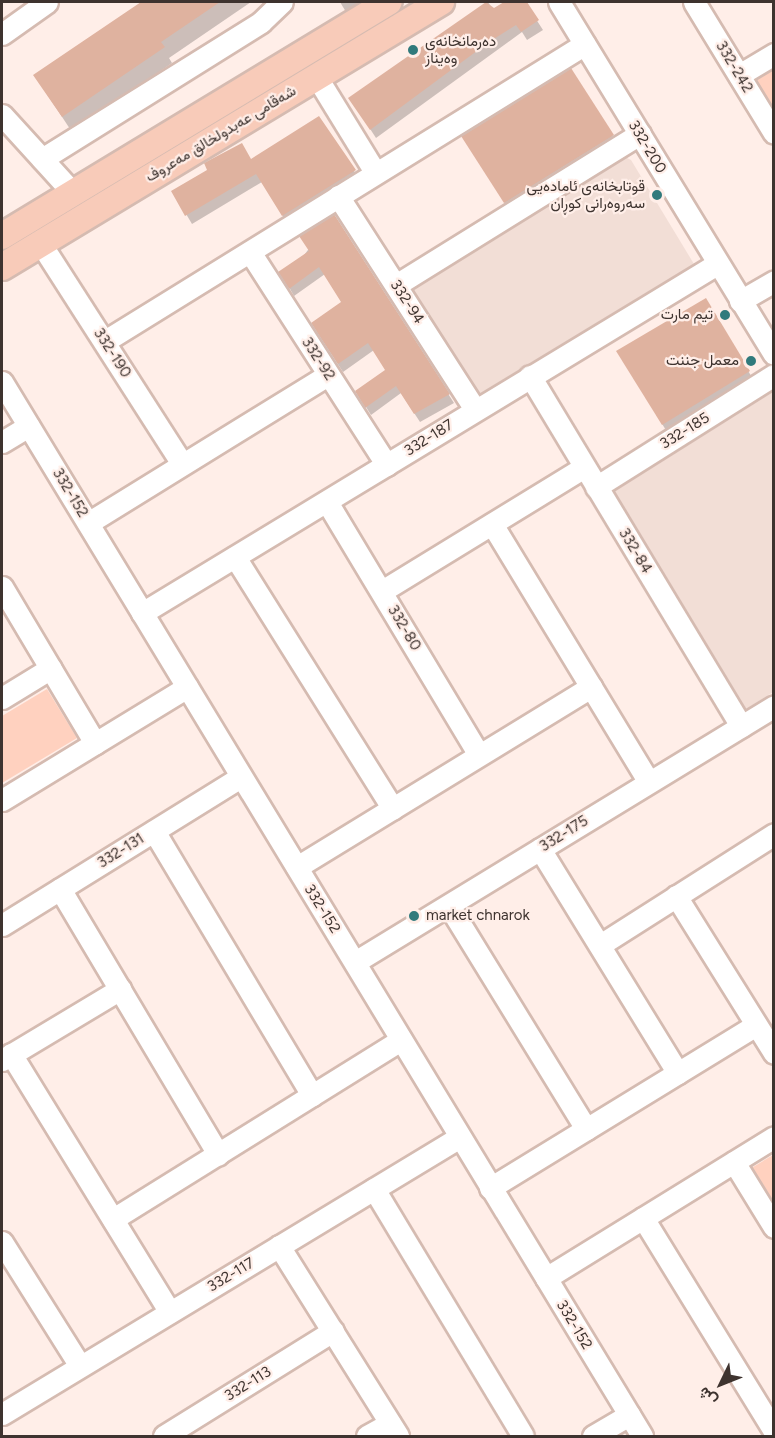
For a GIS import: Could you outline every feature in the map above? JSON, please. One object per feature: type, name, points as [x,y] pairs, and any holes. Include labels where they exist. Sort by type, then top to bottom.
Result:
[{"type":"main road","name":"شەقامی عەبدولخالق مەعروف","points":[[2,236],[389,2]]},
{"type":"main road","name":"شەقامی عەبدولخالق مەعروف","points":[[2,267],[441,2]]},
{"type":"main road","points":[[126,161],[139,185]]},
{"type":"street","points":[[2,34],[47,2]]},
{"type":"street","points":[[42,159],[261,22],[282,2]]},
{"type":"street","name":"332-200","points":[[559,2],[774,354]]},
{"type":"street","name":"332-242","points":[[694,2],[774,133]]},
{"type":"street","points":[[105,341],[585,44]]},
{"type":"street","points":[[739,75],[774,54]]},
{"type":"street","points":[[316,76],[375,172]]},
{"type":"street","points":[[2,115],[72,192]]},
{"type":"street","points":[[396,285],[640,134]]},
{"type":"street","name":"332-94","points":[[338,196],[475,410]]},
{"type":"street","name":"332-190","points":[[40,244],[105,341],[182,464]]},
{"type":"street","name":"332-92","points":[[250,252],[387,465]]},
{"type":"street","name":"332-187","points":[[142,613],[717,264]]},
{"type":"street","points":[[740,301],[774,280]]},
{"type":"street","points":[[88,523],[328,375]]},
{"type":"street","name":"332-185","points":[[596,487],[774,375]]},
{"type":"street","name":"332-84","points":[[530,376],[741,726]]},
{"type":"street","name":"332-152","points":[[2,382],[642,1437]]},
{"type":"street","points":[[2,442],[29,426]]},
{"type":"street","points":[[382,591],[584,467]]},
{"type":"street","name":"332-80","points":[[327,502],[479,755]]},
{"type":"street","points":[[492,524],[648,781]]},
{"type":"street","points":[[235,556],[393,809]]},
{"type":"street","points":[[2,587],[95,742]]},
{"type":"street","points":[[2,698],[51,668]]},
{"type":"street","points":[[2,800],[187,687]]},
{"type":"street","points":[[297,867],[591,687]]},
{"type":"street","name":"332-175","points":[[355,962],[774,706]]},
{"type":"street","name":"332-131","points":[[2,925],[241,777]]},
{"type":"street","points":[[154,831],[312,1095]]},
{"type":"street","points":[[600,945],[676,896],[772,840]]},
{"type":"street","points":[[540,849],[678,1073]]},
{"type":"street","points":[[60,889],[218,1154]]},
{"type":"street","points":[[676,896],[774,1053]]},
{"type":"street","points":[[449,906],[586,1129]]},
{"type":"street","points":[[120,989],[6,1057],[113,1219],[170,1312]]},
{"type":"street","points":[[490,1188],[756,1025]]},
{"type":"street","points":[[113,1219],[401,1040]]},
{"type":"street","name":"332-117","points":[[2,1414],[460,1137]]},
{"type":"street","points":[[546,1278],[774,1137]]},
{"type":"street","points":[[734,1162],[774,1227]]},
{"type":"street","points":[[374,1189],[523,1437]]},
{"type":"street","points":[[643,1218],[774,1431]]},
{"type":"street","points":[[2,1242],[80,1366]]},
{"type":"street","points":[[279,1246],[394,1430],[367,1437]]},
{"type":"street","name":"332-113","points":[[164,1437],[333,1331]]},
{"type":"street","points":[[593,1437],[629,1415]]},
{"type":"shaded area","points":[[773,67],[773,114],[753,79]]},
{"type":"shaded area","points":[[625,157],[631,160],[694,264],[478,395],[410,290]]},
{"type":"shaded area","points":[[773,390],[773,692],[741,712],[608,492]]},
{"type":"shaded area","points":[[47,689],[77,738],[2,783],[2,716]]},
{"type":"shaded area","points":[[773,1155],[773,1211],[748,1170]]},
{"type":"building","points":[[141,2],[220,2],[161,42],[165,47],[62,117],[33,75]]},
{"type":"building","points":[[486,2],[494,8],[504,2],[527,2],[539,20],[521,32],[516,25],[489,42],[370,130],[348,98]]},
{"type":"building","points":[[571,68],[614,135],[504,203],[461,136]]},
{"type":"building","points":[[319,116],[356,170],[282,216],[256,174],[185,216],[171,191],[207,170],[204,163],[242,143],[251,159]]},
{"type":"building","points":[[334,214],[450,394],[414,414],[396,386],[365,408],[355,391],[385,370],[368,343],[338,364],[311,323],[341,302],[319,267],[289,289],[278,272],[309,251],[299,236]]},
{"type":"building","points":[[706,298],[750,371],[662,425],[616,351]]},
{"type":"place","name":"دەرمانخانەی وەیناز","points":[[413,50]]},
{"type":"place","name":"قوتابخانەی ئامادەیی سەروەرانی کوڕان","points":[[657,195]]},
{"type":"place","name":"تيم مارت","points":[[725,315]]},
{"type":"place","name":"معمل جننت","points":[[751,361]]},
{"type":"place","name":"market chnarok","points":[[414,916]]}]
